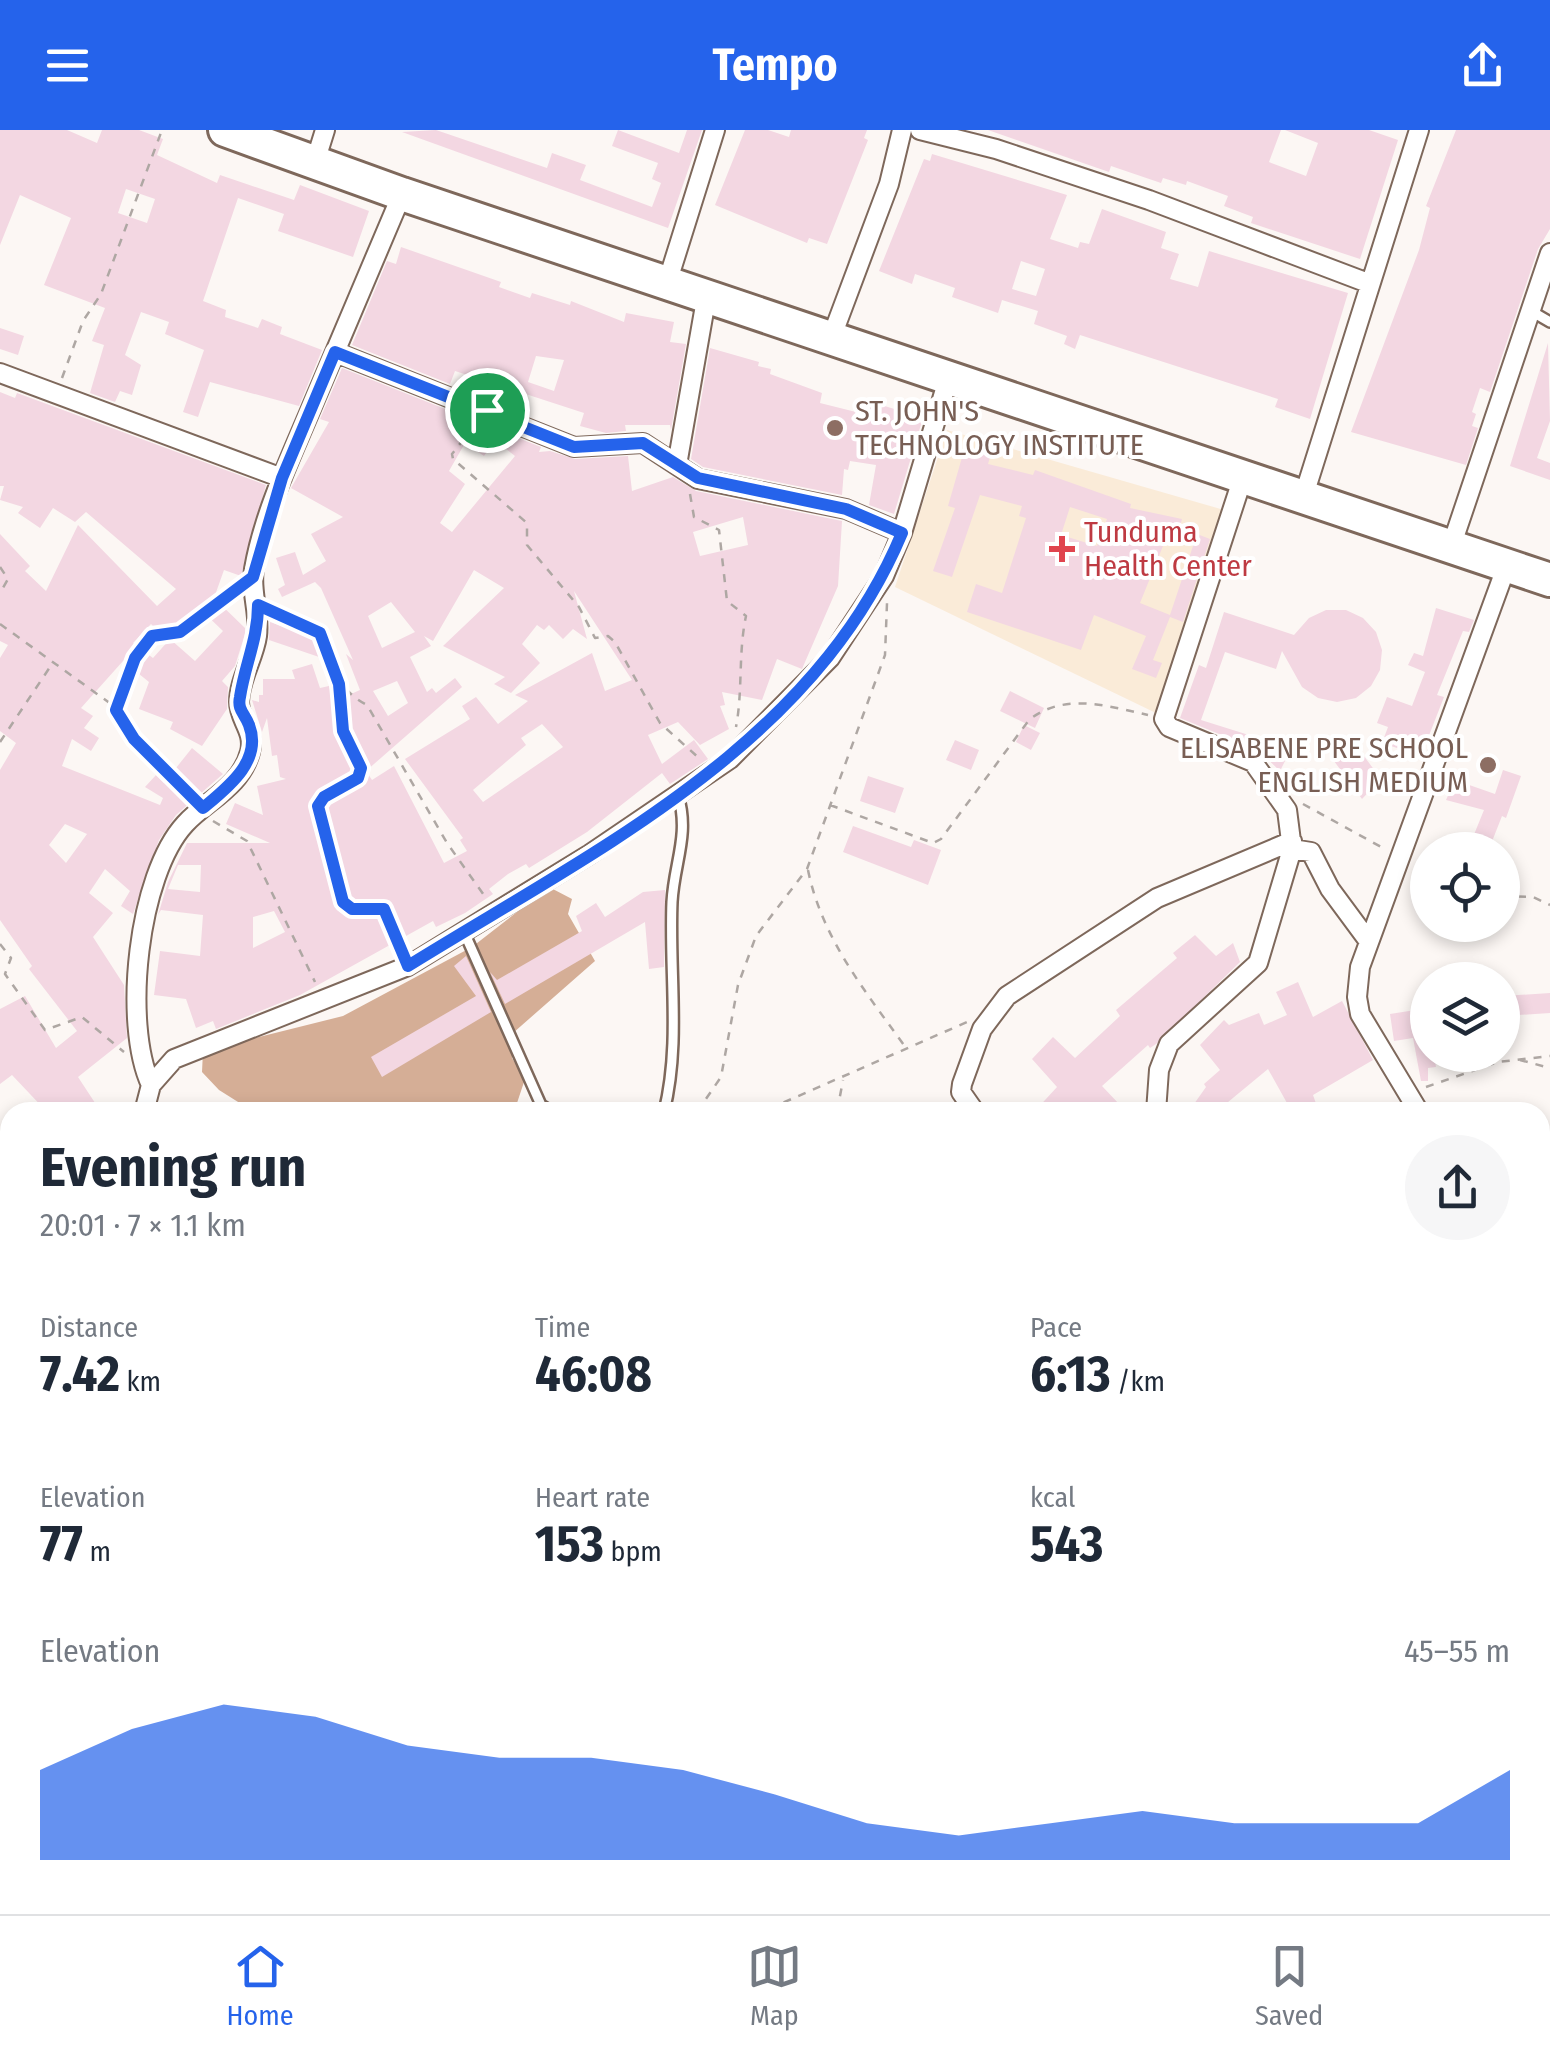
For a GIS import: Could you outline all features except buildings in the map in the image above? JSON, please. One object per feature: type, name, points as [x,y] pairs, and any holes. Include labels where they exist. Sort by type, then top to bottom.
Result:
[{"type":"highway","points":[[225,130],[402,194],[668,280],[1550,580]]},
{"type":"street","points":[[315,162],[325,130]]},
{"type":"street","points":[[668,280],[716,130]]},
{"type":"street","points":[[832,336],[889,184],[902,130]]},
{"type":"street","points":[[920,130],[996,148],[1149,200],[1368,283]]},
{"type":"street","points":[[1304,495],[1419,130]]},
{"type":"street","points":[[145,1102],[147,1078],[137,954],[174,838],[236,780],[250,750],[251,734],[240,712],[240,697],[257,642],[258,605],[253,577],[282,478],[402,194]]},
{"type":"street","points":[[1451,546],[1550,254]]},
{"type":"street","points":[[682,469],[708,294]]},
{"type":"street","points":[[335,352],[574,447],[643,443],[682,469],[857,512],[902,533]]},
{"type":"street","points":[[0,373],[282,478]]},
{"type":"street","points":[[147,1078],[174,1059],[408,966],[730,759],[830,658],[884,576],[902,533],[948,376]]},
{"type":"street","points":[[1157,1102],[1159,1070],[1168,1044],[1258,963],[1292,845],[1287,810],[1271,781],[1254,762],[1169,726],[1164,719],[1244,474]]},
{"type":"street","points":[[1413,1102],[1360,1014],[1356,997],[1368,939],[1506,566]]},
{"type":"street","points":[[968,1102],[961,1092],[962,1084],[992,1011],[1008,996],[1157,898],[1292,845],[1311,852],[1330,889],[1368,939]]},
{"type":"lane","points":[[1531,311],[1550,322]]},
{"type":"lane","points":[[666,1102],[674,1070],[673,889],[685,838],[678,795]]},
{"type":"lane","points":[[464,932],[541,1102]]},
{"type":"path","points":[[56,393],[81,326],[102,294],[162,130]]},
{"type":"path","points":[[487,410],[452,454],[453,460],[528,522],[527,545],[579,608],[595,638],[608,636],[614,642],[660,723],[713,771]]},
{"type":"path","points":[[682,469],[694,518],[720,532],[727,601],[746,616],[739,660],[741,697],[730,759]]},
{"type":"path","points":[[0,567],[8,578],[0,592]]},
{"type":"path","points":[[704,1102],[721,1076],[738,986],[756,936],[807,869],[885,656],[890,622],[884,576]]},
{"type":"path","points":[[116,710],[135,658],[152,636],[180,632],[253,577]]},
{"type":"path","points":[[258,605],[320,633],[339,684],[340,721],[360,773],[324,797],[318,813],[343,902],[352,909],[384,909],[408,966]]},
{"type":"path","points":[[0,624],[116,710],[134,739],[200,811],[247,840],[325,1002]]},
{"type":"path","points":[[0,742],[54,662]]},
{"type":"path","points":[[339,684],[349,696],[367,704],[447,843],[496,912]]},
{"type":"path","points":[[829,804],[933,843],[941,839],[1029,720],[1044,708],[1090,703],[1164,719]]},
{"type":"path","points":[[1271,781],[1369,844],[1398,854]]},
{"type":"path","points":[[807,869],[824,923],[868,1000],[906,1048]]},
{"type":"path","points":[[1520,897],[1550,904]]},
{"type":"path","points":[[0,944],[12,959],[4,974],[44,1030],[82,1017],[147,1078]]},
{"type":"path","points":[[785,1102],[992,1011]]},
{"type":"path","points":[[1520,1060],[1550,1056]]},
{"type":"path","points":[[1520,1060],[1550,1068]]},
{"type":"path","points":[[1407,1093],[1469,1072]]},
{"type":"path","points":[[839,1102],[843,1078]]},
{"type":"shaded area","name":"Tunduma Health Center","points":[[947,430],[1231,512],[1158,714],[895,587]]},
{"type":"shaded area","points":[[549,887],[572,899],[568,914],[595,961],[513,1033],[512,1058],[525,1079],[517,1102],[238,1102],[202,1072],[203,1051],[343,1016],[472,947]]},
{"type":"place","name":"ST. JOHN'S TECHNOLOGY INSTITUTE","points":[[835,428]]},
{"type":"place","name":"Tunduma Health Center","points":[[1062,549]]},
{"type":"place","name":"ELISABENE PRE SCHOOL ENGLISH MEDIUM","points":[[1488,765]]},
{"type":"route","points":[[335,352],[487,410],[581,449],[647,444],[698,478],[846,509],[902,533],[884,576],[830,658],[730,759],[590,854],[408,966],[384,909],[352,909],[343,902],[318,813],[320,801],[358,778],[361,768],[343,731],[338,712],[339,684],[320,633],[258,605],[257,642],[240,697],[240,712],[251,734],[250,750],[236,780],[203,808],[134,739],[116,710],[135,658],[152,636],[157,632],[180,632],[253,577],[282,478],[335,352]]}]
